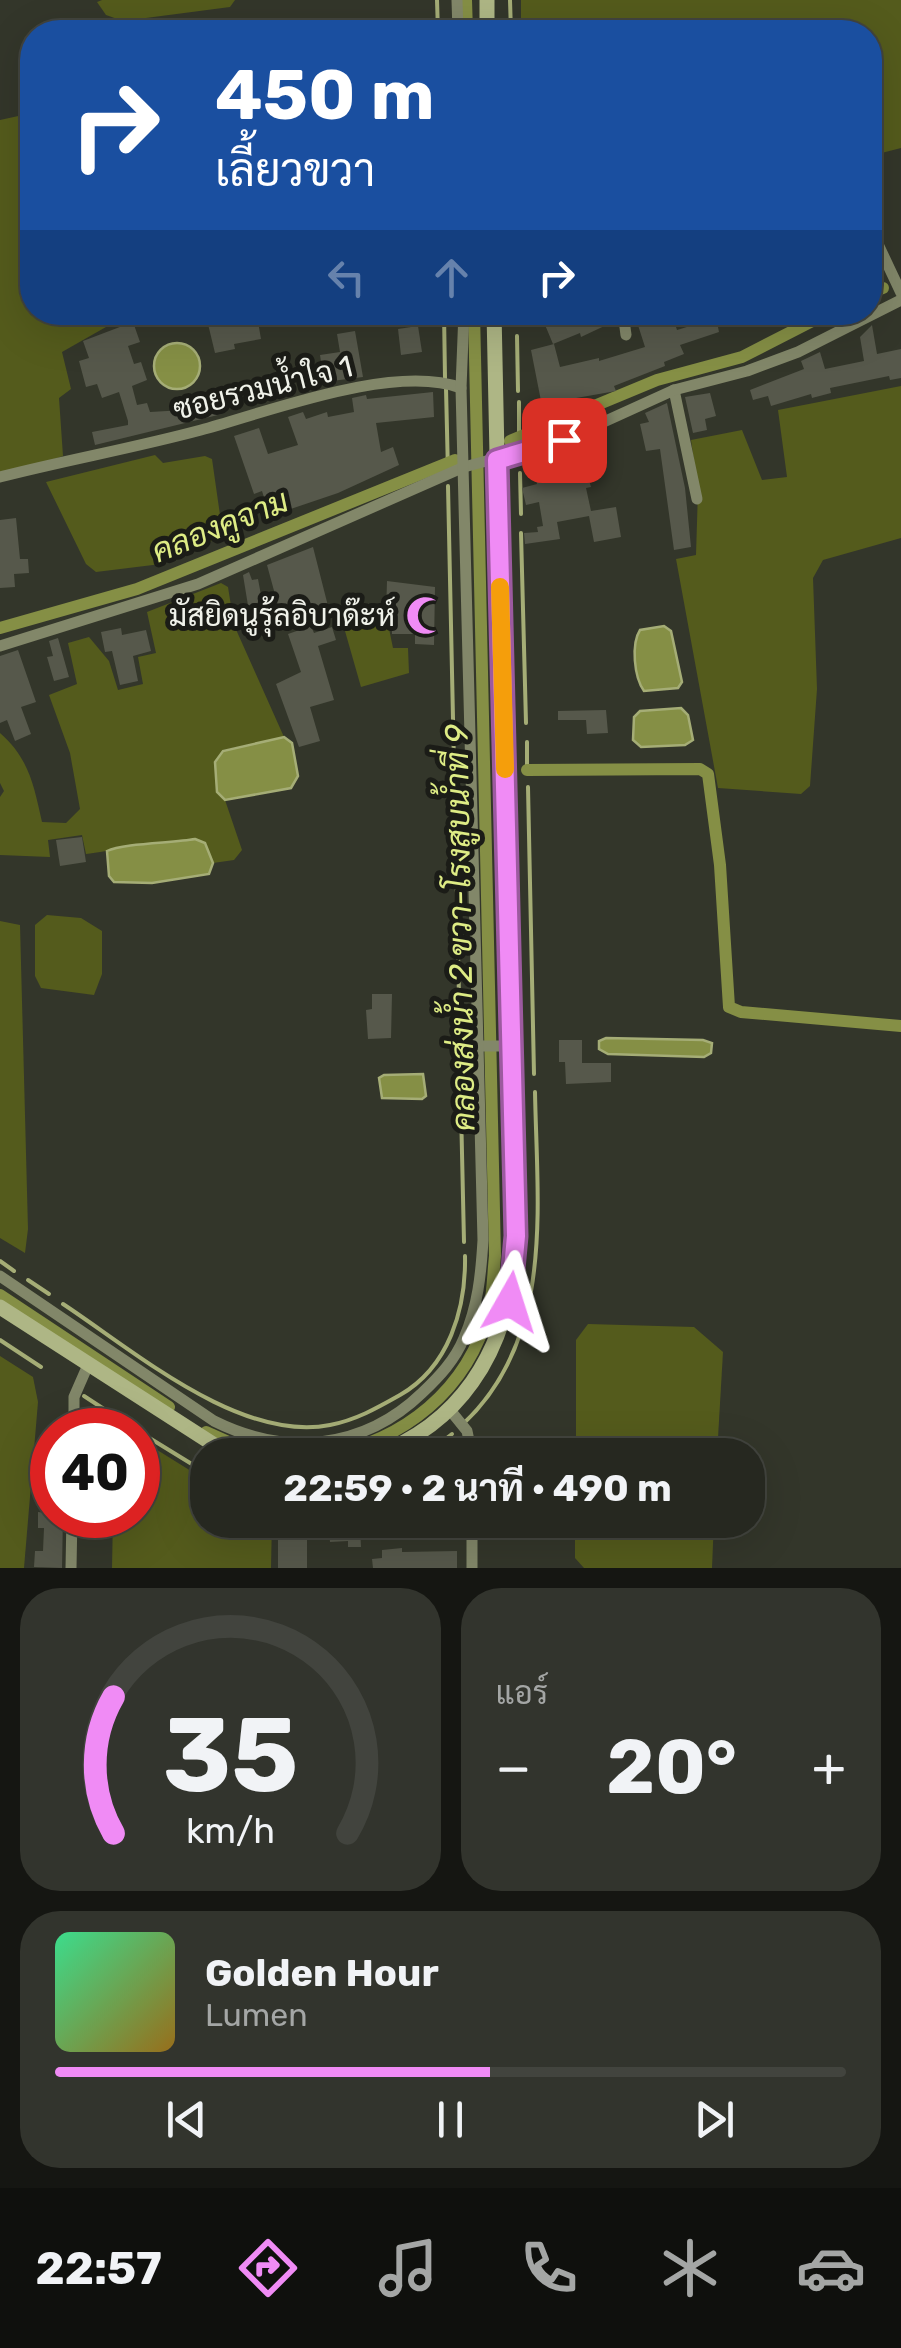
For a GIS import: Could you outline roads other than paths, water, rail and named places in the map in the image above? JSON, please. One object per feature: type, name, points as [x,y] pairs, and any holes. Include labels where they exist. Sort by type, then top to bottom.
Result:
[{"type":"street","points":[[882,245],[896,267],[901,297]]},
{"type":"street","points":[[0,1276],[214,1422],[236,1432],[294,1443],[325,1444],[357,1436],[385,1422],[444,1373],[464,1340],[479,1293],[483,1240],[467,466],[461,388],[463,325]]},
{"type":"street","points":[[408,1438],[450,1410],[486,1362],[510,1302],[516,1236],[491,462],[494,325]]},
{"type":"street","points":[[625,325],[626,336]]},
{"type":"street","points":[[0,646],[198,584],[467,466],[564,440],[674,390],[747,371],[798,352],[849,325]]},
{"type":"street","name":"ซอยรวมน้ำใจ 1","points":[[0,477],[200,430],[331,394],[416,382],[446,382],[461,388]]},
{"type":"street","points":[[674,390],[697,499]]},
{"type":"street","points":[[480,1046],[507,1046]]},
{"type":"street","points":[[14,1287],[2,1306],[203,1438]]},
{"type":"street","points":[[74,1408],[74,1397],[88,1365]]},
{"type":"street","points":[[450,1410],[467,1430],[469,1438]]},
{"type":"street","points":[[71,1568],[72,1538]]},
{"type":"street","points":[[472,1538],[472,1568]]},
{"type":"waterway","points":[[437,0],[438,20]]},
{"type":"waterway","name":"คลองส่งน้ำ 2 ขวา-โรงสูบน้ำที่ 9","points":[[466,0],[467,20]]},
{"type":"waterway","points":[[510,0],[511,20]]},
{"type":"waterway","points":[[444,325],[445,378]]},
{"type":"waterway","name":"คลองส่งน้ำ 2 ขวา-โรงสูบน้ำที่ 9","points":[[381,1438],[429,1407],[466,1364],[489,1310],[495,1256],[474,325]]},
{"type":"waterway","name":"คลองคูจาม","points":[[510,441],[657,380],[742,357],[805,325]]},
{"type":"waterway","points":[[517,336],[518,391]]},
{"type":"waterway","points":[[446,388],[448,473]]},
{"type":"waterway","points":[[519,402],[519,449]]},
{"type":"waterway","name":"คลองคูจาม","points":[[0,628],[137,589],[455,460]]},
{"type":"waterway","points":[[520,473],[521,514]]},
{"type":"waterway","points":[[448,486],[460,1044]]},
{"type":"waterway","points":[[521,533],[526,723]]},
{"type":"waterway","points":[[527,742],[527,771]]},
{"type":"waterway","points":[[527,770],[700,769],[708,774],[720,865],[729,1007],[741,1012],[901,1026]]},
{"type":"waterway","points":[[528,787],[534,1074]]},
{"type":"waterway","points":[[460,1064],[464,1242]]},
{"type":"waterway","points":[[463,1424],[493,1390],[513,1352],[527,1311],[537,1225],[535,1092]]},
{"type":"waterway","points":[[63,1304],[155,1367],[224,1407],[296,1427],[330,1425],[358,1417],[391,1400],[431,1369],[458,1316],[465,1256]]},
{"type":"waterway","points":[[0,1261],[14,1271]]},
{"type":"waterway","points":[[28,1280],[49,1294]]},
{"type":"waterway","name":"คลองส่งน้ำ 2 ขวา-โรงสูบน้ำที่ 9","points":[[0,1295],[169,1407]]},
{"type":"waterway","points":[[0,1340],[41,1367]]},
{"type":"waterway","points":[[84,1396],[102,1408]]},
{"type":"waterway","name":"คลองส่งน้ำ 2 ขวา-โรงสูบน้ำที่ 9","points":[[206,1432],[219,1438]]},
{"type":"waterway","points":[[447,1438],[452,1434]]},
{"type":"waterway","points":[[160,1445],[190,1463]]},
{"type":"place","name":"มัสยิดนูรุ้ลอิบาด๊ะห์","points":[[425,616]]}]
